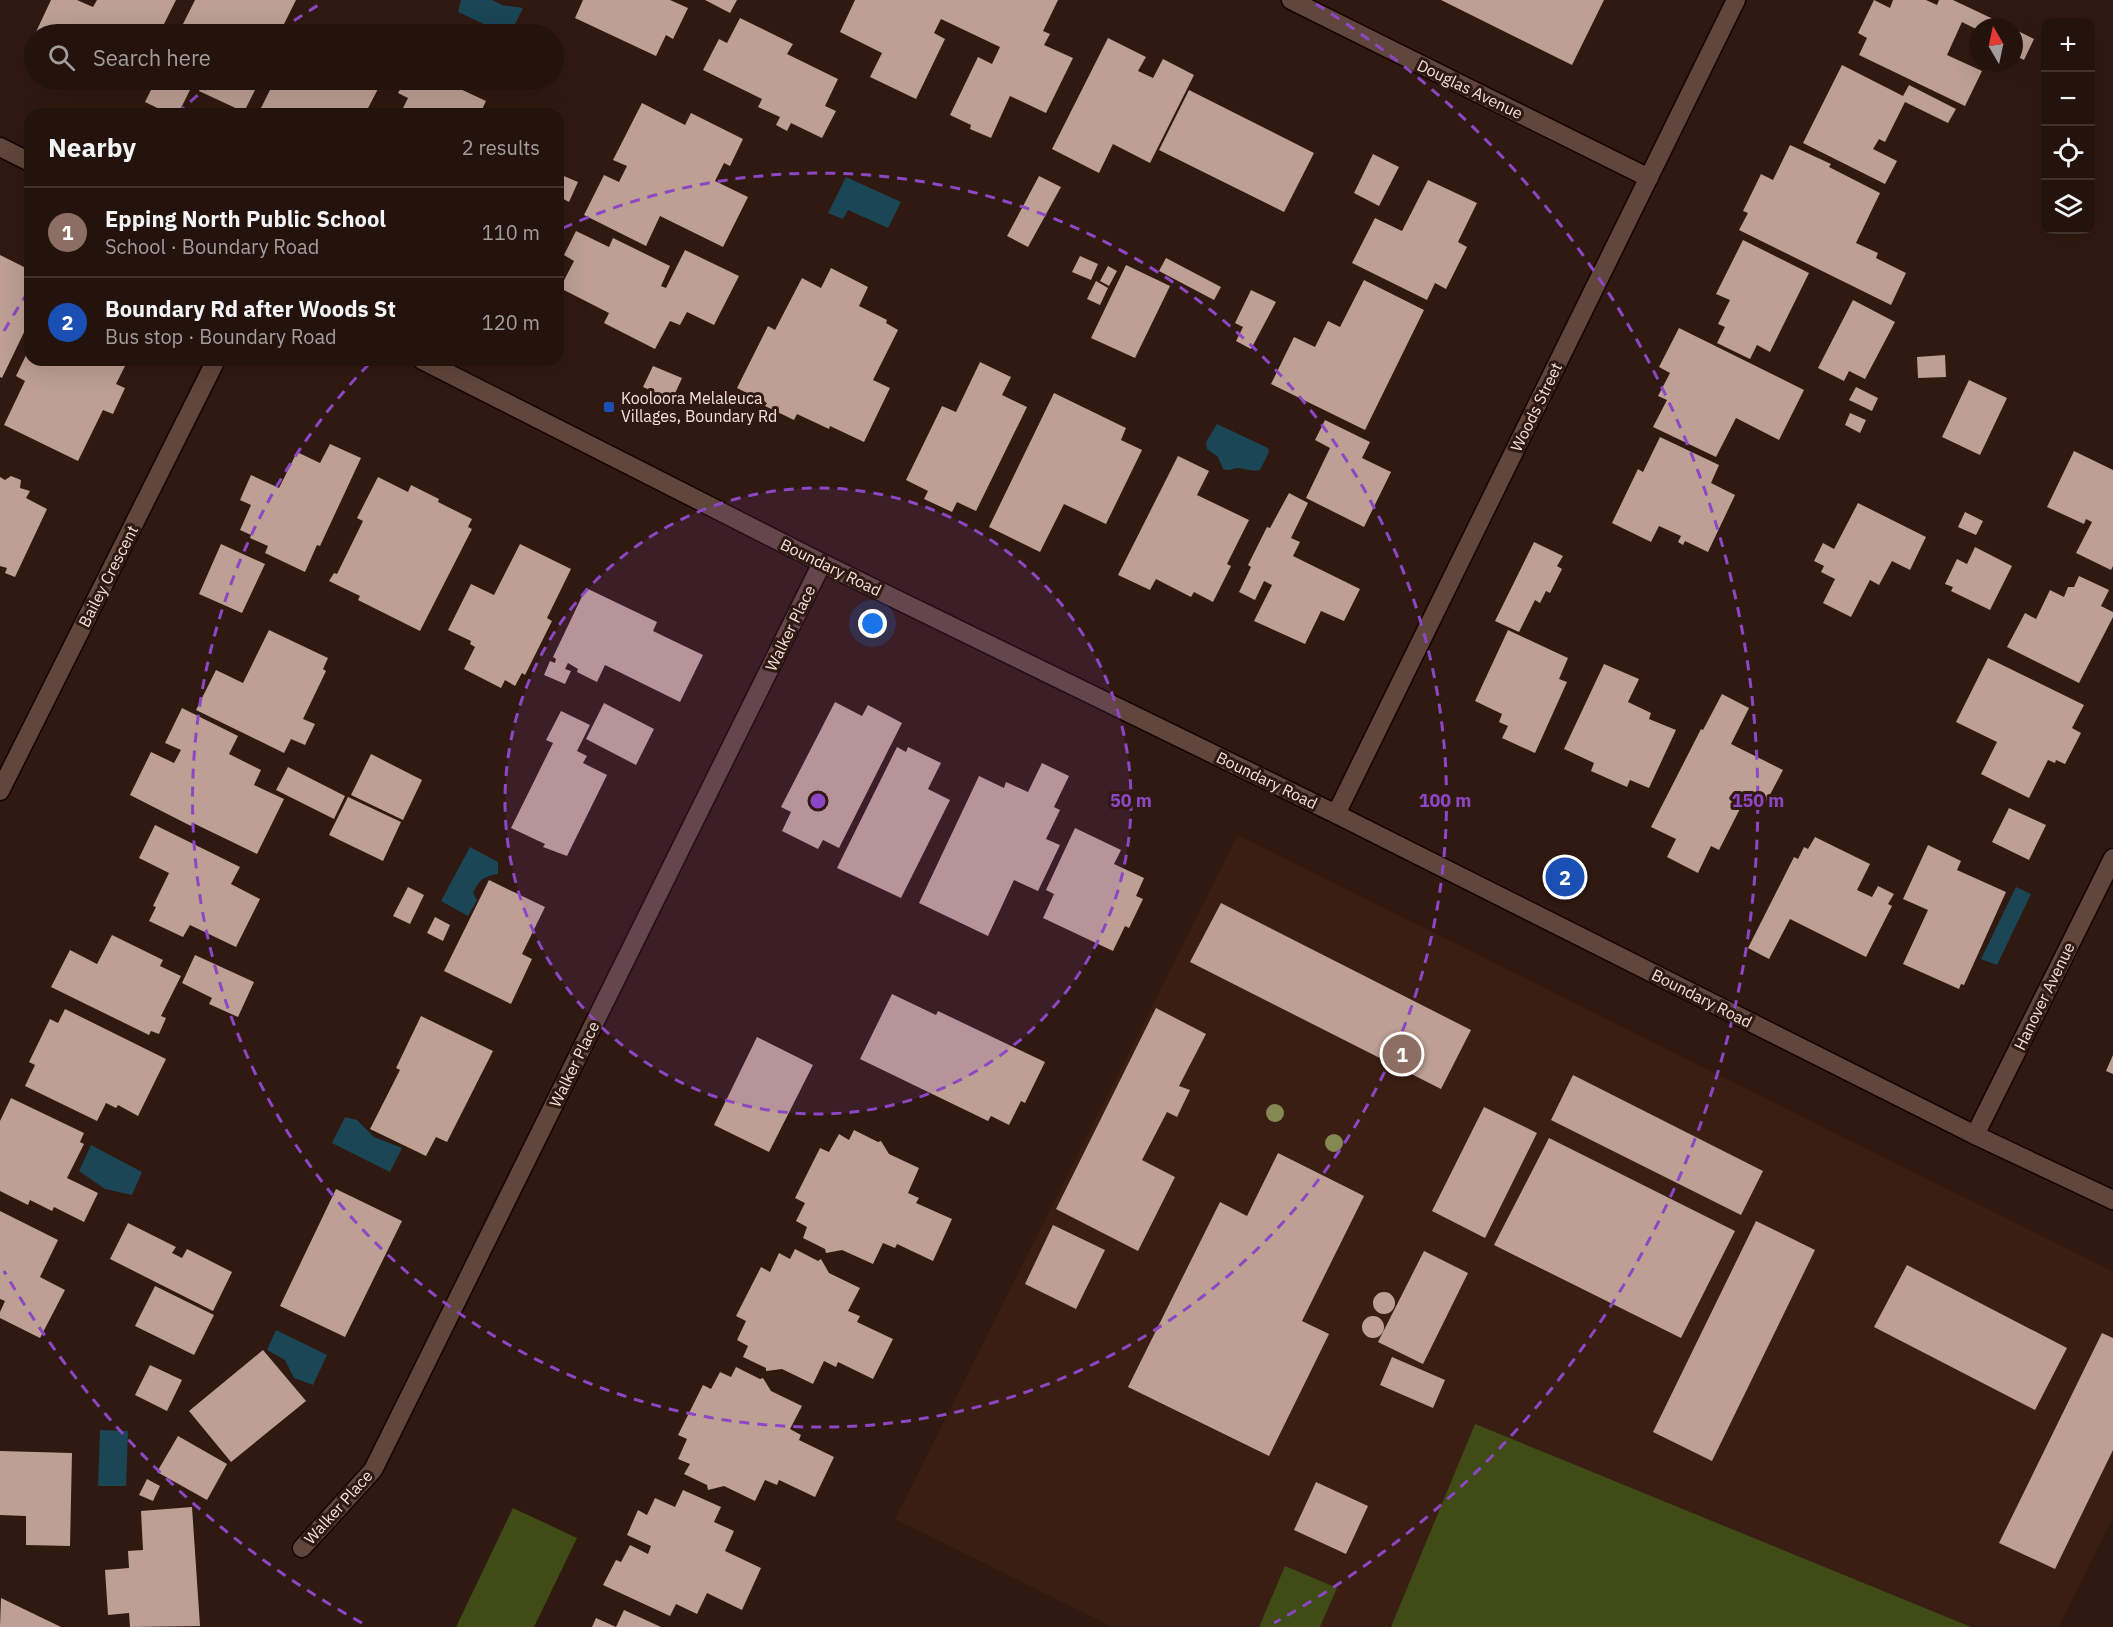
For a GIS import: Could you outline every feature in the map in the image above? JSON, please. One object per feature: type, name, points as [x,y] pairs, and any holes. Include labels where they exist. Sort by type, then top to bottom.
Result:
[{"type":"street","name":"Douglas Avenue","points":[[1291,0],[1648,178]]},
{"type":"street","name":"Woods Street","points":[[1336,814],[1736,0]]},
{"type":"street","points":[[0,147],[24,159]]},
{"type":"street","name":"Bailey Crescent","points":[[0,791],[213,366]]},
{"type":"street","name":"Boundary Road","points":[[434,366],[822,563],[1336,814],[1975,1135],[2113,1200]]},
{"type":"street","name":"Walker Place","points":[[302,1548],[373,1470],[822,563]]},
{"type":"street","name":"Hanover Avenue","points":[[1975,1135],[2113,858]]},
{"type":"shaded area","points":[[1238,835],[2113,1272],[2113,1517],[2059,1627],[1113,1627],[895,1519]]},
{"type":"green space","points":[[1475,1424],[1971,1627],[1391,1627]]},
{"type":"green space","points":[[513,1508],[577,1538],[534,1627],[456,1627]]},
{"type":"green space","points":[[1285,1566],[1337,1588],[1320,1627],[1259,1627]]},
{"type":"water","points":[[461,0],[492,0],[502,5],[523,8],[515,24],[484,24],[458,12]]},
{"type":"water","points":[[846,177],[901,202],[888,228],[848,210],[843,219],[828,213]]},
{"type":"water","points":[[1217,424],[1268,448],[1269,452],[1260,470],[1223,469],[1218,457],[1207,449],[1206,442]]},
{"type":"water","points":[[470,847],[498,862],[498,874],[482,879],[477,885],[473,893],[477,900],[468,916],[441,901]]},
{"type":"water","points":[[2016,887],[2031,894],[1997,965],[1981,959]]},
{"type":"water","points":[[345,1117],[357,1120],[374,1137],[402,1148],[390,1172],[332,1143]]},
{"type":"water","points":[[91,1145],[142,1172],[132,1195],[105,1189],[79,1171]]},
{"type":"water","points":[[276,1330],[327,1355],[313,1385],[294,1378],[285,1360],[267,1350]]},
{"type":"water","points":[[100,1430],[128,1431],[126,1486],[98,1486]]},
{"type":"building","points":[[51,0],[77,0],[93,7],[97,0],[176,0],[164,24],[40,24]]},
{"type":"building","points":[[195,0],[296,0],[284,24],[183,24]]},
{"type":"building","points":[[583,0],[670,0],[688,8],[673,39],[666,35],[656,56],[575,18]]},
{"type":"building","points":[[705,0],[737,0],[730,13]]},
{"type":"building","points":[[855,0],[1058,0],[1043,31],[1050,34],[1044,45],[1073,58],[1046,113],[1010,96],[991,138],[970,129],[971,125],[950,115],[978,57],[992,64],[1000,47],[941,19],[934,33],[945,39],[916,99],[870,77],[882,53],[840,32]]},
{"type":"building","points":[[1441,0],[1604,0],[1572,65]]},
{"type":"building","points":[[1874,0],[1890,8],[1893,0],[1926,0],[1937,5],[1939,0],[1953,0],[1991,18],[1969,18],[1969,26],[1962,22],[1947,55],[1969,65],[1969,72],[1982,72],[1965,106],[1859,55],[1867,38],[1858,33]]},
{"type":"building","points":[[740,18],[793,44],[787,54],[838,79],[825,106],[836,111],[822,138],[791,123],[787,131],[776,125],[780,117],[758,107],[762,99],[703,70],[719,39],[727,43]]},
{"type":"building","points":[[2023,34],[2034,39],[2023,60]]},
{"type":"building","points":[[1108,38],[1146,57],[1138,71],[1153,78],[1163,59],[1194,75],[1150,163],[1113,144],[1099,173],[1052,149]]},
{"type":"building","points":[[1842,65],[1903,96],[1909,85],[1956,109],[1948,123],[1905,102],[1885,142],[1879,139],[1873,149],[1897,161],[1885,184],[1803,143]]},
{"type":"building","points":[[151,90],[190,90],[181,108],[158,108],[145,102]]},
{"type":"building","points":[[255,90],[246,108],[235,108],[199,91]]},
{"type":"building","points":[[270,90],[377,90],[368,108],[261,108]]},
{"type":"building","points":[[400,90],[462,90],[486,101],[483,108],[403,108],[408,98],[398,93]]},
{"type":"building","points":[[1189,90],[1314,153],[1284,212],[1159,150]]},
{"type":"building","points":[[642,103],[685,125],[691,113],[743,139],[730,166],[724,163],[715,181],[748,197],[723,247],[660,216],[646,246],[584,215],[604,175],[619,182],[627,166],[613,160]]},
{"type":"building","points":[[1790,145],[1831,164],[1829,167],[1880,193],[1856,243],[1878,253],[1876,258],[1906,273],[1891,305],[1739,230],[1748,213],[1743,211],[1761,174],[1773,180]]},
{"type":"building","points":[[1373,154],[1399,167],[1379,206],[1354,193]]},
{"type":"building","points":[[564,176],[578,182],[569,202],[564,199]]},
{"type":"building","points":[[1039,176],[1061,187],[1028,247],[1007,236]]},
{"type":"building","points":[[1428,180],[1477,203],[1458,242],[1467,247],[1446,289],[1435,283],[1427,300],[1352,263],[1375,218],[1402,231]]},
{"type":"building","points":[[576,231],[609,247],[613,238],[670,266],[661,286],[666,288],[685,250],[739,276],[714,325],[687,312],[680,325],[670,321],[655,349],[604,323],[609,313],[564,290],[564,280],[574,261],[564,255]]},
{"type":"building","points":[[1743,240],[1809,273],[1770,352],[1757,345],[1750,359],[1717,343],[1725,327],[1718,324],[1730,300],[1716,294]]},
{"type":"building","points":[[0,255],[24,267],[24,332],[2,378],[0,377]]},
{"type":"building","points":[[1080,256],[1098,264],[1091,280],[1072,272]]},
{"type":"building","points":[[1166,258],[1221,287],[1214,300],[1159,271]]},
{"type":"building","points":[[1126,265],[1170,286],[1135,358],[1091,338]]},
{"type":"building","points":[[1108,266],[1117,271],[1109,286],[1100,281]]},
{"type":"building","points":[[831,268],[868,287],[859,306],[887,320],[886,323],[898,330],[873,380],[890,388],[864,442],[797,414],[794,420],[765,406],[767,403],[737,388],[768,326],[775,330],[802,278],[821,288]]},
{"type":"building","points":[[1364,280],[1424,310],[1365,430],[1271,384],[1294,337],[1315,347],[1328,321],[1340,327]]},
{"type":"building","points":[[1096,281],[1108,288],[1100,305],[1087,299]]},
{"type":"building","points":[[1251,290],[1276,302],[1251,349],[1236,341],[1243,327],[1235,323]]},
{"type":"building","points":[[1853,300],[1895,322],[1865,379],[1849,371],[1844,381],[1818,368]]},
{"type":"building","points":[[1679,328],[1804,390],[1779,440],[1736,418],[1716,457],[1653,427],[1667,400],[1658,396],[1670,373],[1659,367]]},
{"type":"building","points":[[1945,355],[1946,377],[1918,378],[1917,357]]},
{"type":"building","points":[[24,359],[24,366],[125,366],[116,384],[125,388],[113,414],[103,410],[78,461],[4,425],[25,381],[16,376]]},
{"type":"building","points":[[980,362],[1011,377],[1002,395],[1027,407],[976,511],[957,502],[952,512],[924,499],[928,491],[906,480],[942,406],[956,412]]},
{"type":"building","points":[[653,366],[682,378],[672,400],[643,387]]},
{"type":"building","points":[[1969,380],[2007,398],[1980,455],[1942,437]]},
{"type":"building","points":[[1856,387],[1878,398],[1872,411],[1849,400]]},
{"type":"building","points":[[1054,393],[1126,428],[1121,440],[1142,450],[1106,524],[1064,504],[1040,552],[989,527]]},
{"type":"building","points":[[1850,413],[1866,420],[1860,433],[1845,425]]},
{"type":"building","points":[[1325,420],[1370,442],[1362,458],[1391,472],[1364,527],[1306,498],[1330,448],[1315,440]]},
{"type":"building","points":[[1660,437],[1719,465],[1711,483],[1735,495],[1708,552],[1685,541],[1683,545],[1678,542],[1681,536],[1659,526],[1651,542],[1612,523],[1638,469],[1643,472]]},
{"type":"building","points":[[330,444],[361,458],[320,546],[317,545],[305,572],[265,553],[268,546],[250,538],[251,535],[240,530],[251,505],[240,500],[251,475],[279,488],[297,452],[320,463]]},
{"type":"building","points":[[2074,451],[2113,470],[2113,566],[2111,570],[2076,553],[2092,522],[2086,519],[2084,524],[2047,507]]},
{"type":"building","points":[[1178,456],[1209,471],[1197,495],[1249,520],[1227,564],[1231,566],[1213,602],[1194,592],[1191,597],[1156,579],[1150,590],[1118,575]]},
{"type":"building","points":[[11,476],[21,480],[20,488],[30,491],[26,498],[47,509],[15,577],[5,573],[7,568],[0,566],[0,477],[5,480]]},
{"type":"building","points":[[378,477],[408,492],[411,485],[472,519],[468,527],[472,529],[420,631],[358,600],[360,596],[329,581],[334,573],[337,574],[363,521],[357,518]]},
{"type":"building","points":[[1289,493],[1308,503],[1291,538],[1300,542],[1293,556],[1360,589],[1344,621],[1321,611],[1305,644],[1254,621],[1272,585],[1264,581],[1255,600],[1239,592],[1251,567],[1248,565],[1267,527],[1270,528]]},
{"type":"building","points":[[1858,503],[1926,537],[1910,570],[1892,561],[1879,585],[1870,580],[1851,617],[1823,603],[1835,579],[1821,572],[1824,566],[1814,561],[1823,543],[1834,549]]},
{"type":"building","points":[[1965,512],[1983,521],[1976,535],[1958,527]]},
{"type":"building","points":[[1534,542],[1563,556],[1557,566],[1562,569],[1550,593],[1546,591],[1540,603],[1535,600],[1519,632],[1495,621]]},
{"type":"building","points":[[221,544],[265,564],[242,613],[199,594]]},
{"type":"building","points":[[520,544],[571,569],[547,618],[552,621],[525,675],[522,673],[515,686],[505,680],[501,688],[464,669],[475,647],[470,644],[471,641],[448,630],[471,584],[494,595]]},
{"type":"building","points":[[1975,547],[2012,566],[1990,610],[1951,591],[1953,587],[1945,584],[1957,559],[1967,564]]},
{"type":"building","points":[[2079,576],[2109,590],[2101,606],[2113,612],[2113,617],[2079,683],[2007,647],[2025,613],[2036,619],[2050,590],[2064,597],[2068,587],[2074,587]]},
{"type":"building","points":[[586,588],[657,622],[653,631],[703,655],[680,702],[605,665],[597,682],[577,672],[578,669],[568,663],[565,669],[571,671],[565,684],[544,675],[550,661],[555,663],[556,659],[553,657]]},
{"type":"building","points":[[269,630],[328,658],[323,669],[326,671],[303,719],[315,724],[305,745],[291,739],[284,753],[196,710],[216,670],[243,683]]},
{"type":"building","points":[[1508,630],[1568,658],[1559,679],[1567,682],[1535,753],[1502,738],[1508,726],[1499,722],[1502,714],[1475,701]]},
{"type":"building","points":[[1988,658],[2084,705],[2072,728],[2081,733],[2065,764],[2056,760],[2055,763],[2048,760],[2029,798],[1981,774],[1997,742],[1956,722]]},
{"type":"building","points":[[1604,664],[1639,679],[1628,702],[1651,713],[1649,719],[1676,730],[1649,788],[1630,780],[1627,787],[1591,771],[1594,763],[1564,749]]},
{"type":"building","points":[[1722,694],[1749,708],[1731,744],[1783,770],[1765,804],[1747,795],[1719,850],[1711,846],[1698,873],[1667,857],[1676,839],[1651,827],[1701,729],[1703,730]]},
{"type":"building","points":[[835,702],[862,716],[868,705],[902,723],[839,848],[823,840],[818,849],[782,831],[791,812],[781,807]]},
{"type":"building","points":[[604,703],[654,729],[636,765],[586,739]]},
{"type":"building","points":[[182,708],[238,736],[229,754],[261,770],[254,785],[284,799],[257,854],[193,823],[191,826],[130,795],[151,752],[174,763],[181,750],[165,743]]},
{"type":"building","points":[[561,711],[590,725],[577,751],[587,756],[583,763],[607,775],[567,856],[543,847],[545,844],[511,828],[553,743],[546,740]]},
{"type":"building","points":[[897,747],[906,752],[908,747],[941,763],[928,789],[950,800],[901,898],[837,868]]},
{"type":"building","points":[[371,754],[422,780],[403,820],[351,795]]},
{"type":"building","points":[[1042,763],[1069,776],[1054,807],[1060,810],[1046,839],[1060,845],[1038,891],[1014,880],[988,936],[919,903],[979,776],[1004,788],[1006,782],[1028,792]]},
{"type":"building","points":[[288,767],[345,796],[334,819],[276,790]]},
{"type":"building","points":[[348,797],[401,822],[383,861],[329,835]]},
{"type":"building","points":[[2009,808],[2046,825],[2029,860],[1992,842]]},
{"type":"building","points":[[155,825],[240,867],[231,884],[260,899],[236,947],[190,925],[183,937],[149,921],[156,907],[153,906],[169,873],[139,858]]},
{"type":"building","points":[[1075,828],[1121,850],[1114,864],[1144,878],[1136,896],[1143,899],[1129,928],[1125,926],[1113,951],[1043,918],[1054,894],[1046,890]]},
{"type":"building","points":[[1815,837],[1870,864],[1857,890],[1872,897],[1878,886],[1894,894],[1888,904],[1892,906],[1866,957],[1790,919],[1769,959],[1748,948],[1794,857],[1798,859],[1804,847],[1808,849]]},
{"type":"building","points":[[1928,845],[1961,861],[1957,870],[2006,892],[1964,985],[1961,984],[1959,989],[1903,964],[1928,910],[1903,899]]},
{"type":"building","points":[[489,880],[545,907],[522,954],[532,959],[511,1004],[444,971]]},
{"type":"building","points":[[408,887],[424,895],[410,924],[393,916]]},
{"type":"building","points":[[1221,903],[1471,1030],[1441,1089],[1190,962]]},
{"type":"building","points":[[435,917],[450,925],[443,941],[427,933]]},
{"type":"building","points":[[112,935],[163,960],[160,966],[181,976],[161,1016],[166,1018],[159,1034],[151,1031],[149,1035],[51,987],[70,950],[97,964]]},
{"type":"building","points":[[195,955],[254,982],[238,1017],[209,1004],[212,998],[182,983]]},
{"type":"building","points":[[892,994],[936,1015],[938,1011],[1045,1062],[1025,1103],[1021,1101],[1009,1125],[991,1116],[988,1121],[860,1059]]},
{"type":"building","points":[[1156,1008],[1206,1034],[1179,1086],[1190,1090],[1177,1117],[1167,1112],[1142,1160],[1175,1177],[1138,1251],[1056,1209]]},
{"type":"building","points":[[65,1009],[166,1059],[138,1116],[118,1105],[116,1108],[106,1103],[97,1121],[25,1086],[35,1065],[29,1062],[50,1019],[58,1023]]},
{"type":"building","points":[[421,1016],[493,1051],[447,1142],[436,1137],[426,1156],[370,1129],[400,1070],[396,1068]]},
{"type":"building","points":[[757,1037],[813,1065],[769,1152],[714,1125]]},
{"type":"building","points":[[2113,1055],[2113,1074],[2106,1071]]},
{"type":"building","points":[[1573,1075],[1763,1171],[1741,1215],[1551,1120]]},
{"type":"building","points":[[11,1098],[84,1133],[80,1142],[84,1144],[67,1178],[98,1193],[84,1222],[54,1207],[52,1211],[30,1200],[28,1205],[0,1191],[0,1121]]},
{"type":"building","points":[[1484,1107],[1537,1133],[1485,1238],[1432,1211]]},
{"type":"building","points":[[854,1130],[878,1142],[881,1141],[889,1154],[919,1168],[908,1193],[919,1198],[916,1203],[952,1219],[933,1261],[897,1244],[895,1248],[883,1243],[873,1264],[842,1250],[826,1253],[825,1249],[803,1238],[807,1227],[796,1221],[805,1203],[795,1198],[820,1148],[829,1152],[839,1134],[849,1140]]},
{"type":"building","points":[[1549,1138],[1735,1231],[1681,1338],[1494,1245]]},
{"type":"building","points":[[1278,1153],[1364,1196],[1302,1321],[1329,1334],[1269,1456],[1128,1387],[1220,1202],[1247,1216]]},
{"type":"building","points":[[336,1189],[402,1221],[345,1337],[280,1306]]},
{"type":"building","points":[[0,1211],[58,1240],[40,1277],[65,1290],[40,1338],[0,1318],[5,1301],[0,1299]]},
{"type":"building","points":[[1756,1221],[1815,1250],[1712,1461],[1653,1432]]},
{"type":"building","points":[[128,1223],[176,1247],[172,1253],[182,1258],[187,1249],[232,1272],[213,1311],[110,1259]]},
{"type":"building","points":[[1053,1225],[1105,1250],[1076,1309],[1025,1284]]},
{"type":"building","points":[[795,1249],[818,1261],[821,1259],[829,1273],[860,1288],[848,1311],[860,1316],[857,1322],[893,1339],[873,1379],[838,1362],[836,1367],[824,1361],[813,1384],[782,1369],[766,1371],[766,1368],[743,1357],[748,1346],[737,1340],[746,1321],[736,1316],[761,1267],[770,1272],[779,1253],[790,1259]]},
{"type":"building","points":[[1424,1251],[1468,1273],[1423,1364],[1378,1342]]},
{"type":"building","points":[[1907,1265],[2067,1348],[2035,1410],[1874,1327]]},
{"type":"building","points":[[155,1286],[214,1315],[194,1355],[135,1326]]},
{"type":"building","points":[[1384,1292],[1392,1295],[1395,1303],[1392,1311],[1384,1314],[1376,1311],[1373,1303],[1376,1295]]},
{"type":"building","points":[[1373,1316],[1381,1319],[1384,1327],[1381,1335],[1373,1338],[1365,1335],[1362,1327],[1365,1319]]},
{"type":"building","points":[[2102,1333],[2113,1338],[2113,1450],[2055,1569],[1999,1543]]},
{"type":"building","points":[[263,1350],[306,1401],[231,1462],[189,1411]]},
{"type":"building","points":[[1392,1357],[1445,1380],[1433,1408],[1380,1385]]},
{"type":"building","points":[[150,1365],[182,1380],[167,1411],[135,1395]]},
{"type":"building","points":[[736,1367],[760,1379],[763,1378],[771,1391],[802,1406],[790,1429],[801,1435],[799,1440],[834,1457],[815,1497],[779,1480],[777,1485],[765,1480],[755,1501],[724,1486],[708,1490],[707,1485],[684,1474],[690,1464],[678,1459],[687,1439],[678,1435],[703,1385],[711,1389],[720,1372],[731,1377]]},
{"type":"building","points":[[178,1436],[227,1464],[207,1500],[157,1472]]},
{"type":"building","points":[[0,1451],[72,1453],[70,1546],[26,1545],[26,1516],[0,1515]]},
{"type":"building","points":[[147,1479],[160,1486],[153,1501],[139,1495]]},
{"type":"building","points":[[1316,1482],[1368,1506],[1346,1554],[1294,1530]]},
{"type":"building","points":[[683,1490],[721,1507],[714,1522],[734,1531],[725,1551],[761,1568],[742,1610],[707,1593],[697,1614],[676,1604],[670,1616],[603,1585],[616,1560],[621,1562],[630,1545],[648,1554],[651,1546],[627,1535],[638,1510],[647,1515],[655,1498],[675,1507]]},
{"type":"building","points":[[192,1507],[200,1626],[130,1627],[129,1613],[108,1615],[105,1570],[129,1568],[128,1551],[143,1550],[141,1511]]},
{"type":"building","points":[[1,1598],[61,1627],[0,1627]]},
{"type":"building","points":[[624,1610],[661,1627],[616,1627]]},
{"type":"building","points":[[596,1618],[616,1627],[592,1627]]},
{"type":"place","name":"Kooloora Melaleuca Villages, Boundary Rd","points":[[609,407]]},
{"type":"place","name":"Boundary Rd after Woods St","points":[[1565,877]]},
{"type":"place","name":"Epping North Public School","points":[[1402,1054]]}]
